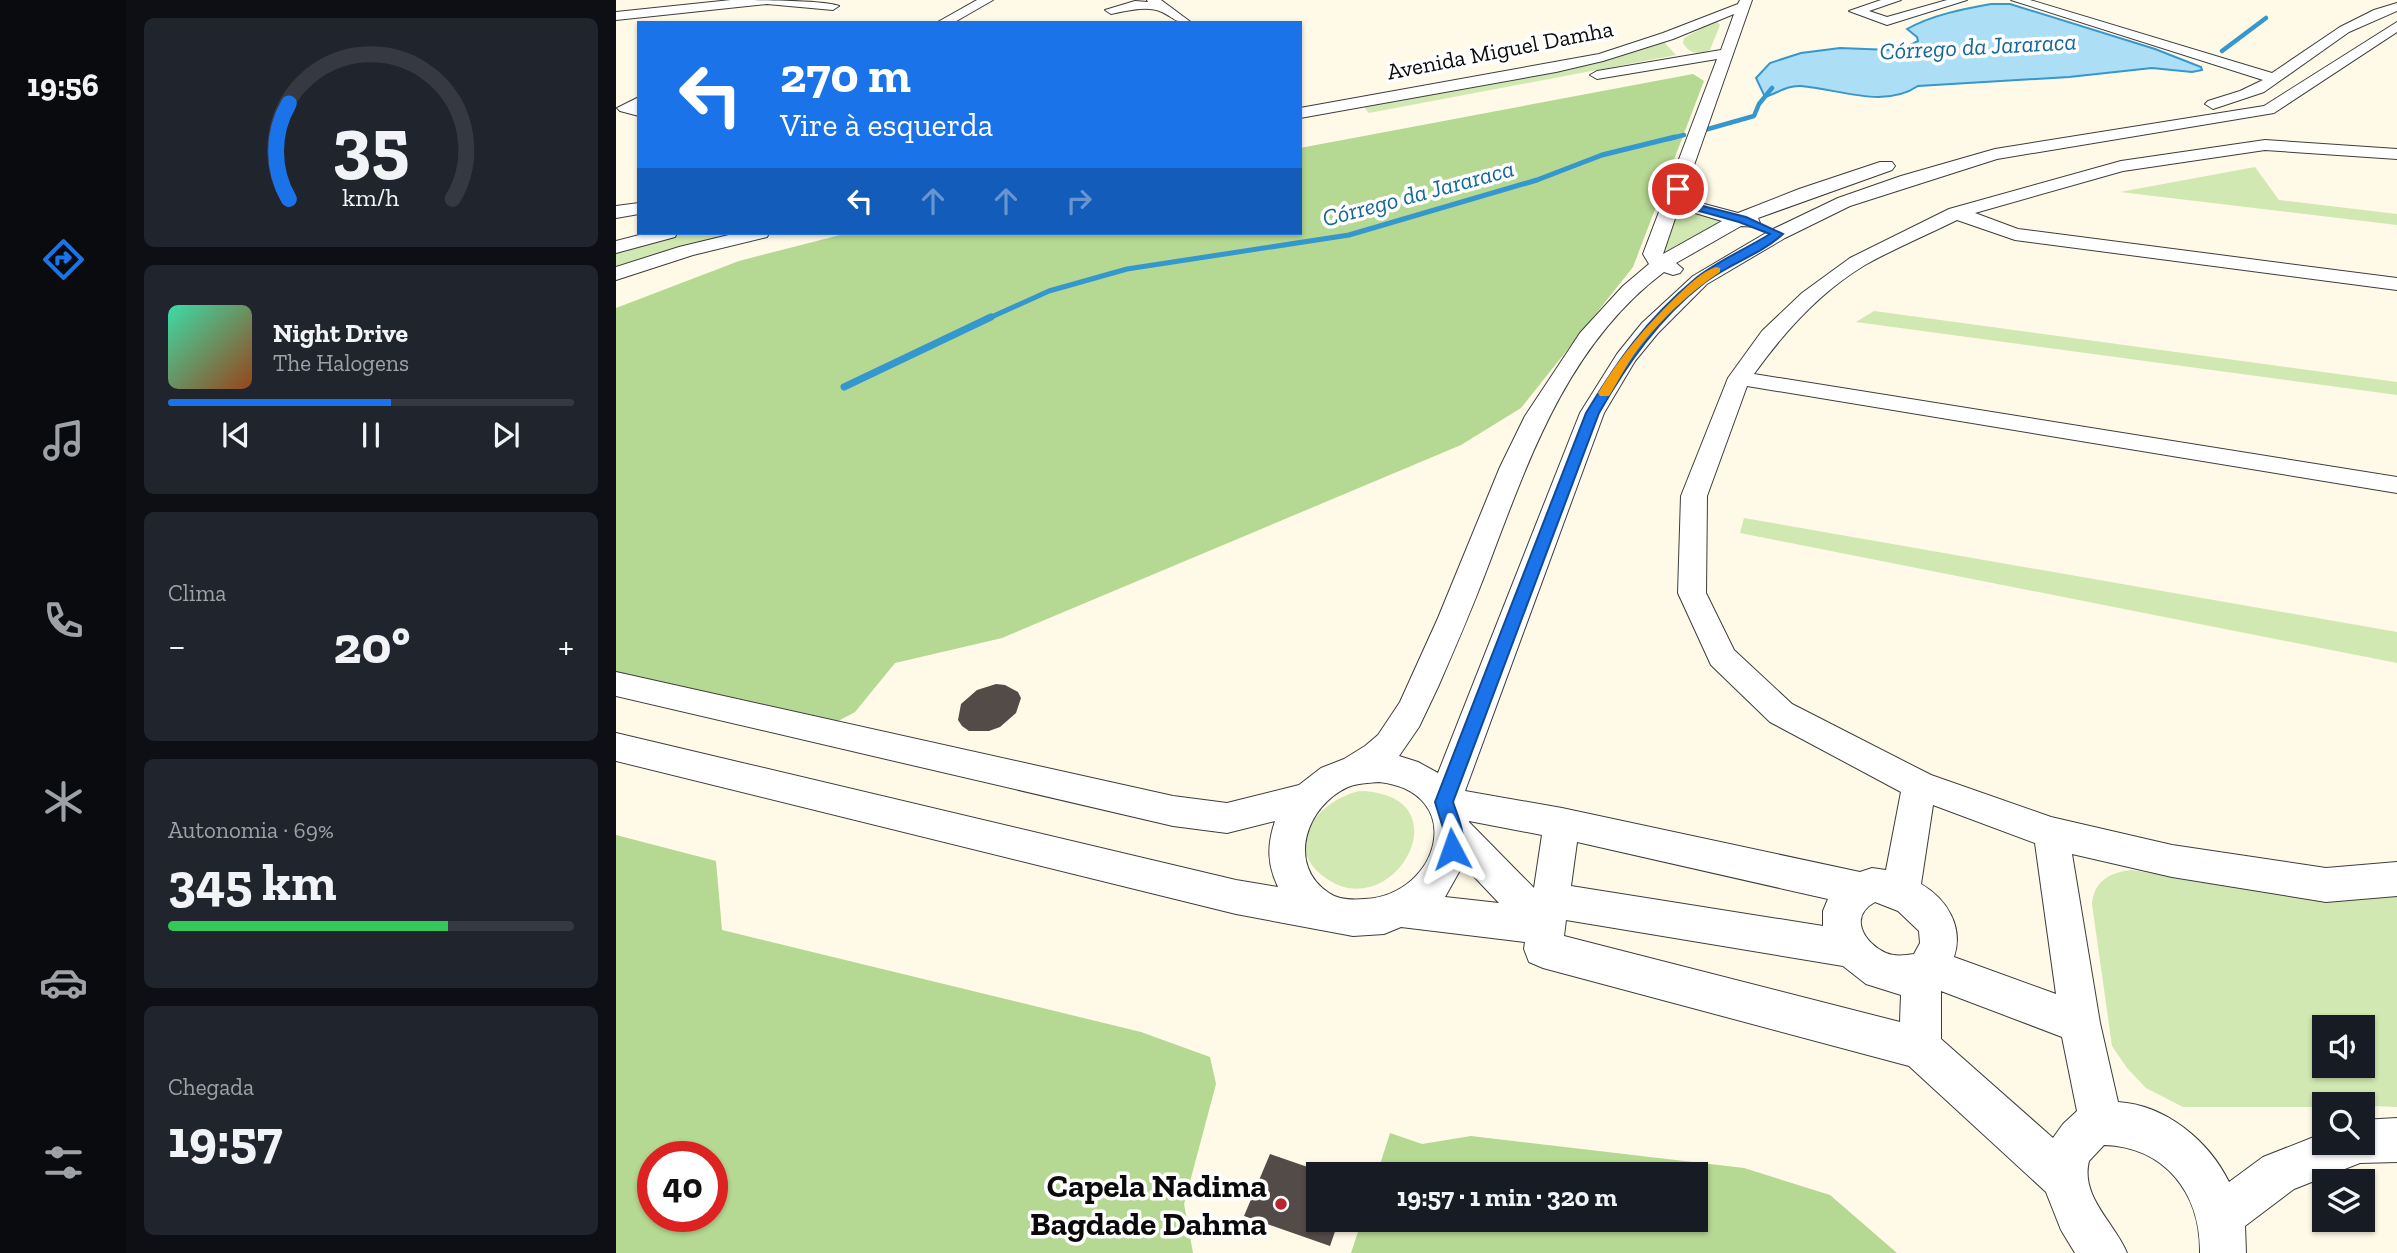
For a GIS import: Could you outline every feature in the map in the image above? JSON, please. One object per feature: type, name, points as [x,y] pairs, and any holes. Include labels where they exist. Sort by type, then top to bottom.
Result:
[{"type":"street","points":[[616,16],[777,0],[833,6]]},
{"type":"street","points":[[774,14],[777,0]]},
{"type":"street","points":[[804,19],[846,0]]},
{"type":"street","points":[[946,21],[987,0]]},
{"type":"street","points":[[1127,0],[1106,13],[1135,5],[1158,3],[1183,21]]},
{"type":"street","points":[[1895,0],[1855,11],[1887,21],[1961,0]]},
{"type":"street","points":[[2017,0],[2273,78],[2295,91]]},
{"type":"street","points":[[1700,280],[1660,264],[1653,254],[1745,3]]},
{"type":"street","name":"Avenida Miguel Damha","points":[[1302,113],[1556,68],[1603,57],[1668,36],[1745,3]]},
{"type":"street","points":[[2113,118],[2209,105],[2242,96],[2362,21],[2397,7]]},
{"type":"street","points":[[1403,910],[1436,884],[1449,858],[1449,817],[1592,413],[1625,359],[1650,328],[1700,280],[1777,234],[1844,202],[1907,180],[1996,154],[2268,110],[2397,26]]},
{"type":"street","points":[[1668,36],[1695,57]]},
{"type":"street","name":"Avenida Miguel Damha","points":[[1302,129],[1728,53]]},
{"type":"street","points":[[2273,78],[2312,80]]},
{"type":"street","points":[[1357,103],[1369,117]]},
{"type":"street","points":[[1977,142],[2045,129]]},
{"type":"street","points":[[2397,154],[2265,145],[2121,166],[1956,213],[1857,262],[1809,297],[1770,336],[1739,378],[1694,496],[1692,593],[1722,657],[1781,713],[1919,785],[2051,832],[2172,861],[2326,885],[2397,879]]},
{"type":"street","points":[[1339,916],[1315,905],[1297,888],[1286,866],[1285,842],[1292,818],[1306,798],[1327,781],[1353,771],[1381,753],[1401,728],[1452,622],[1525,440],[1559,378],[1591,333],[1660,264],[1743,219],[1811,191],[1902,162]]},
{"type":"street","points":[[1678,189],[1692,206],[1743,219],[1777,234]]},
{"type":"street","points":[[616,212],[637,208]]},
{"type":"street","points":[[1956,213],[2015,234],[2397,284]]},
{"type":"street","points":[[616,247],[661,235]]},
{"type":"street","points":[[616,274],[686,251],[752,235]]},
{"type":"street","points":[[1739,378],[2397,485]]},
{"type":"street","points":[[616,684],[1173,811],[1227,818],[1306,798]]},
{"type":"street","points":[[616,747],[1236,897],[1339,916],[1360,919],[1403,910],[1548,914],[1851,949]]},
{"type":"street","points":[[1353,771],[1379,768],[1405,772],[1427,784],[1449,817],[1548,914]]},
{"type":"street","points":[[1901,891],[1919,785]]},
{"type":"street","points":[[1449,817],[1562,823],[1859,889]]},
{"type":"street","points":[[1562,823],[1543,949],[1920,1048],[2066,1180]]},
{"type":"street","points":[[2051,832],[2080,1023],[2101,1123]]},
{"type":"street","points":[[1920,1048],[1926,970],[1938,952],[1939,938],[1934,924],[1927,910],[1901,891],[1872,885],[1859,889],[1848,897],[1842,908],[1840,920],[1843,935],[1851,949],[1877,970],[1908,976],[1926,970],[2080,1023]]},
{"type":"street","points":[[2104,1253],[2081,1223],[2066,1180],[2067,1160],[2074,1143],[2085,1130],[2101,1123],[2121,1123],[2145,1130],[2170,1144],[2192,1164],[2210,1189],[2222,1235]]},
{"type":"street","points":[[2375,1141],[2397,1140]]},
{"type":"street","points":[[2222,1235],[2278,1173],[2324,1155]]},
{"type":"green space","points":[[1716,20],[1720,25],[1710,50],[1688,50],[1683,43],[1684,38]]},
{"type":"green space","points":[[1664,42],[1676,55],[1369,113],[1364,107],[1576,67]]},
{"type":"green space","points":[[1693,74],[1704,81],[1633,267],[1521,408],[1461,445],[1002,638],[895,663],[855,712],[827,727],[616,672],[616,308],[739,261],[840,235],[1302,235],[1302,148]]},
{"type":"green space","points":[[2255,167],[2279,200],[2397,214],[2397,225],[2120,192]]},
{"type":"green space","points":[[1683,206],[1720,218],[1721,222],[1664,255],[1659,251],[1676,209]]},
{"type":"green space","points":[[678,235],[726,235],[616,268],[616,252]]},
{"type":"green space","points":[[1874,311],[2397,382],[2397,395],[1856,322]]},
{"type":"green space","points":[[1744,518],[2397,632],[2397,663],[1740,533]]},
{"type":"green space","points":[[1359,791],[1391,797],[1409,812],[1414,832],[1409,853],[1395,872],[1376,885],[1352,889],[1327,879],[1313,867],[1306,854],[1305,840],[1318,815],[1344,796]]},
{"type":"green space","points":[[616,835],[716,861],[722,930],[1141,1032],[1210,1057],[1216,1084],[1184,1204],[1193,1253],[616,1253]]},
{"type":"green space","points":[[2132,870],[2269,893],[2397,897],[2397,1107],[2375,1106],[2375,1092],[2312,1092],[2312,1107],[2183,1107],[2146,1088],[2127,1068],[2112,1046],[2092,904],[2096,889],[2110,876]]},
{"type":"green space","points":[[1390,1133],[1422,1144],[1471,1136],[1693,1162],[1381,1162]]},
{"type":"green space","points":[[1708,1164],[1744,1168],[1830,1195],[1897,1253],[1351,1253],[1358,1232],[1708,1232]]},
{"type":"water","points":[[1991,4],[2010,4],[2155,49],[2201,67],[2202,70],[2192,72],[2152,68],[2069,77],[1918,86],[1905,93],[1876,97],[1796,86],[1765,97],[1756,78],[1770,63],[1801,53],[1840,48],[1905,48],[1918,41],[1907,29],[1937,16]]},
{"type":"building","points":[[996,684],[1005,685],[1018,692],[1021,698],[1016,713],[1000,727],[989,731],[969,731],[958,720],[961,704],[977,690]]},
{"type":"building","name":"Capela Nadima Bagdade Dahma","points":[[1270,1154],[1306,1166],[1306,1232],[1335,1232],[1330,1246],[1244,1216]]},
{"type":"waterway","name":"Córrego da Jararaca","points":[[2222,51],[2266,18]]},
{"type":"waterway","name":"Córrego da Jararaca","points":[[1701,131],[1754,116],[1759,104],[1772,88]]},
{"type":"waterway","name":"Córrego da Jararaca","points":[[1668,139],[1684,135]]},
{"type":"waterway","name":"Córrego da Jararaca","points":[[987,319],[1049,291],[1127,269],[1349,235],[1537,180],[1602,155],[1675,137]]},
{"type":"waterway","name":"Córrego da Jararaca","points":[[844,387],[991,317]]},
{"type":"slow traffic","points":[[1604,393],[1625,359],[1650,328],[1700,280],[1716,270]]},
{"type":"place","name":"Capela Nadima Bagdade Dahma","points":[[1281,1204]]},
{"type":"route","points":[[1452,849],[1454,831],[1444,802],[1592,413],[1625,359],[1650,328],[1700,280],[1777,234],[1743,219],[1692,206],[1678,189]]}]
